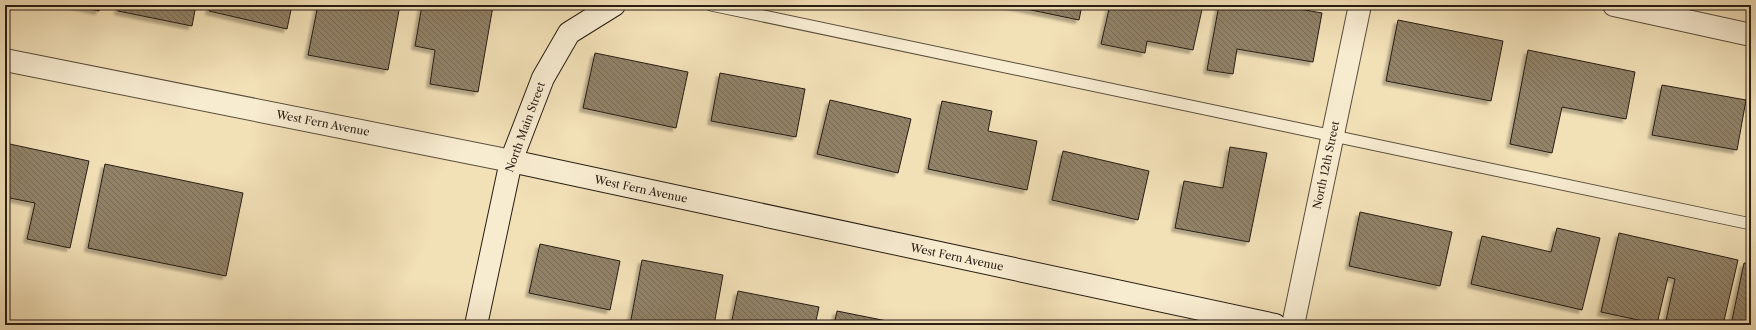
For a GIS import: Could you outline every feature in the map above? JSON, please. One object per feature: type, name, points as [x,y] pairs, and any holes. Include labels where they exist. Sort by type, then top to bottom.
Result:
[{"type":"street","name":"North Main Street","points":[[476,325],[511,161],[542,78],[569,33],[614,5]]},
{"type":"street","name":"North 12th Street","points":[[1293,325],[1360,5]]},
{"type":"street","points":[[1614,5],[1751,35]]},
{"type":"street","name":"West Fern Avenue","points":[[5,60],[511,161],[1275,325]]},
{"type":"lane","points":[[711,5],[1333,134],[1751,224]]},
{"type":"building","points":[[72,5],[101,5],[99,11]]},
{"type":"building","points":[[119,5],[196,5],[192,26],[118,11]]},
{"type":"building","points":[[210,5],[292,5],[287,29],[209,11]]},
{"type":"building","points":[[318,5],[400,5],[388,70],[308,55]]},
{"type":"building","points":[[422,5],[493,6],[478,92],[430,84],[435,50],[415,46]]},
{"type":"building","points":[[1007,5],[1082,5],[1079,20]]},
{"type":"building","points":[[1110,5],[1203,5],[1193,50],[1147,41],[1145,53],[1101,44]]},
{"type":"building","points":[[1219,5],[1277,5],[1322,13],[1313,62],[1237,49],[1233,74],[1207,70]]},
{"type":"building","points":[[1398,20],[1503,41],[1491,101],[1386,81]]},
{"type":"building","points":[[1528,50],[1635,72],[1626,119],[1562,107],[1552,153],[1510,144]]},
{"type":"building","points":[[595,53],[688,72],[676,128],[583,108]]},
{"type":"building","points":[[720,73],[805,89],[796,137],[711,121]]},
{"type":"building","points":[[1662,85],[1746,100],[1737,150],[1652,135]]},
{"type":"building","points":[[830,100],[911,119],[898,173],[817,154]]},
{"type":"building","points":[[942,101],[992,111],[988,131],[1037,141],[1027,190],[928,169]]},
{"type":"building","points":[[5,143],[89,161],[70,248],[27,239],[35,203],[5,197]]},
{"type":"building","points":[[1230,147],[1267,153],[1249,242],[1175,228],[1184,181],[1223,188]]},
{"type":"building","points":[[1063,151],[1149,171],[1138,220],[1052,200]]},
{"type":"building","points":[[105,164],[243,193],[226,276],[88,248]]},
{"type":"building","points":[[1360,212],[1452,232],[1440,286],[1349,266]]},
{"type":"building","points":[[1557,228],[1600,238],[1582,310],[1471,284],[1482,236],[1551,252]]},
{"type":"building","points":[[1619,233],[1738,260],[1723,325],[1665,325],[1675,279],[1668,277],[1657,324],[1601,312]]},
{"type":"building","points":[[540,244],[620,261],[610,310],[529,293]]},
{"type":"building","points":[[642,260],[723,275],[714,325],[630,325]]},
{"type":"building","points":[[1744,263],[1751,264],[1751,325],[1731,325]]},
{"type":"building","points":[[738,291],[819,307],[815,325],[731,325]]},
{"type":"building","points":[[837,311],[907,325],[834,325]]}]
